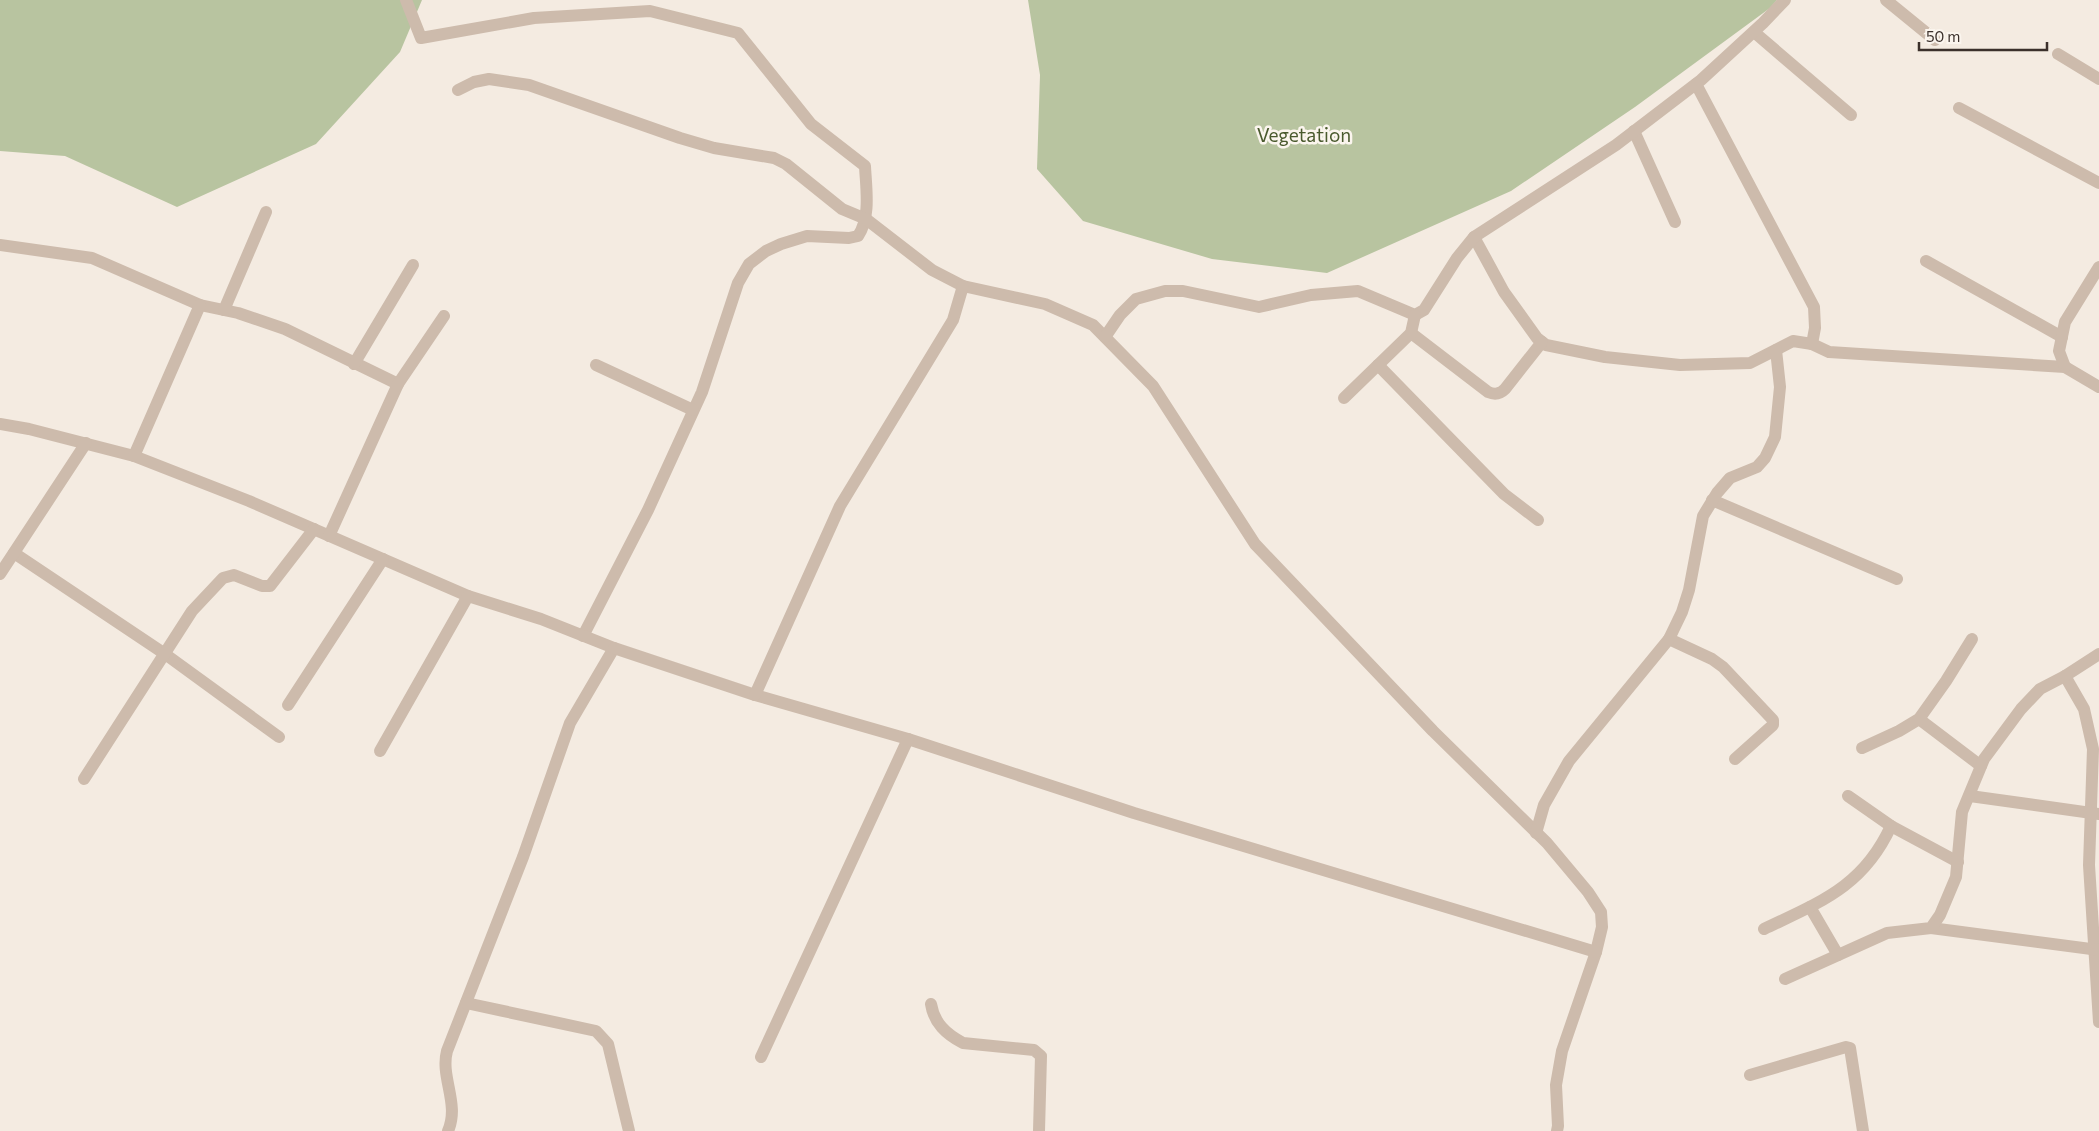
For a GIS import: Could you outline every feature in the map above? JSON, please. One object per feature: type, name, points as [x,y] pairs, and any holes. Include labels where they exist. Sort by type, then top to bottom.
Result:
[{"type":"street","points":[[406,0],[421,38],[534,18],[650,11],[738,33],[812,124],[865,166],[866,219],[858,236],[849,238],[807,236],[766,251],[749,264],[738,283],[715,355],[694,410],[648,510],[583,636]]},
{"type":"street","points":[[1344,398],[1411,333],[1415,315],[1424,310],[1457,258],[1474,236],[1616,145],[1696,84],[1754,32],[1785,0]]},
{"type":"street","points":[[1886,0],[1934,40]]},
{"type":"street","points":[[1754,32],[1851,115]]},
{"type":"street","points":[[2058,54],[2099,79]]},
{"type":"street","points":[[458,90],[474,82],[489,79],[529,86],[714,148],[774,158],[786,164],[842,209],[866,219],[932,270],[963,286],[1045,304],[1093,325],[1153,386],[1255,544],[1433,731],[1536,833],[1588,892],[1600,912],[1602,927],[1596,952],[1562,1051],[1556,1085],[1557,1131]]},
{"type":"street","points":[[1696,84],[1814,307],[1816,328],[1812,344]]},
{"type":"street","points":[[1959,108],[2099,183]]},
{"type":"street","points":[[1634,131],[1674,222]]},
{"type":"street","points":[[224,310],[266,212]]},
{"type":"street","points":[[1474,236],[1504,292],[1537,338],[1546,345],[1572,352],[1680,365],[1750,363],[1793,342],[1812,344],[1829,352],[2065,367],[2099,387]]},
{"type":"street","points":[[0,245],[92,258],[200,305],[224,310],[285,329],[398,384]]},
{"type":"street","points":[[1926,260],[2062,337]]},
{"type":"street","points":[[354,364],[412,265]]},
{"type":"street","points":[[2065,367],[2059,351],[2065,322],[2095,280],[2099,267]]},
{"type":"street","points":[[755,695],[840,506],[953,320],[963,286]]},
{"type":"street","points":[[1105,337],[1120,315],[1136,299],[1165,291],[1183,291],[1259,307],[1311,295],[1358,291],[1415,315]]},
{"type":"street","points":[[134,456],[200,305]]},
{"type":"street","points":[[329,536],[398,384],[444,316]]},
{"type":"street","points":[[1411,333],[1488,392],[1494,394],[1501,393],[1505,389],[1542,342]]},
{"type":"street","points":[[1536,833],[1544,805],[1570,761],[1668,639],[1682,612],[1689,590],[1703,516],[1712,500],[1730,478],[1757,467],[1765,458],[1775,437],[1780,387],[1776,350]]},
{"type":"street","points":[[1378,365],[1504,494],[1538,520]]},
{"type":"street","points":[[596,366],[694,410]]},
{"type":"street","points":[[0,424],[29,429],[134,456],[249,501],[468,596],[541,619],[614,648],[755,695],[908,739],[1134,813],[1456,912],[1596,952]]},
{"type":"street","points":[[0,574],[86,443]]},
{"type":"street","points":[[1712,500],[1897,579]]},
{"type":"street","points":[[84,780],[192,611],[223,578],[234,575],[262,586],[270,586],[314,529]]},
{"type":"street","points":[[14,553],[165,654],[279,737]]},
{"type":"street","points":[[288,704],[383,559]]},
{"type":"street","points":[[380,751],[468,596]]},
{"type":"street","points":[[1668,639],[1712,658],[1723,667],[1773,720],[1773,725],[1735,759]]},
{"type":"street","points":[[1862,748],[1899,731],[1919,719],[1946,681],[1972,639]]},
{"type":"street","points":[[448,1131],[452,1112],[444,1060],[523,857],[570,723],[614,648]]},
{"type":"street","points":[[1931,928],[1940,915],[1956,877],[1962,812],[1981,766],[1997,739],[2040,689],[2065,676],[2099,654]]},
{"type":"street","points":[[2065,676],[2084,709],[2093,750],[2095,813],[2089,865],[2096,950],[2099,1022]]},
{"type":"street","points":[[1919,719],[1981,766]]},
{"type":"street","points":[[761,1057],[908,739]]},
{"type":"street","points":[[1848,796],[1891,826],[1958,862]]},
{"type":"street","points":[[1970,796],[2095,813]]},
{"type":"street","points":[[1764,930],[1844,888],[1860,874],[1882,847],[1891,826]]},
{"type":"street","points":[[1810,907],[1838,955]]},
{"type":"street","points":[[1785,979],[1887,933],[1931,928],[2096,950]]},
{"type":"street","points":[[466,1003],[596,1031],[608,1044],[629,1131]]},
{"type":"street","points":[[931,1004],[937,1023],[954,1038],[963,1043],[1034,1050],[1041,1056],[1039,1131]]},
{"type":"street","points":[[1750,1075],[1846,1047],[1850,1048],[1863,1131]]},
{"type":"green space","points":[[0,0],[422,0],[400,52],[316,144],[177,207],[65,156],[0,151]]},
{"type":"green space","name":"Vegetation","points":[[1028,0],[1777,0],[1770,8],[1635,107],[1511,191],[1327,273],[1212,259],[1083,221],[1037,169],[1040,75]]}]
